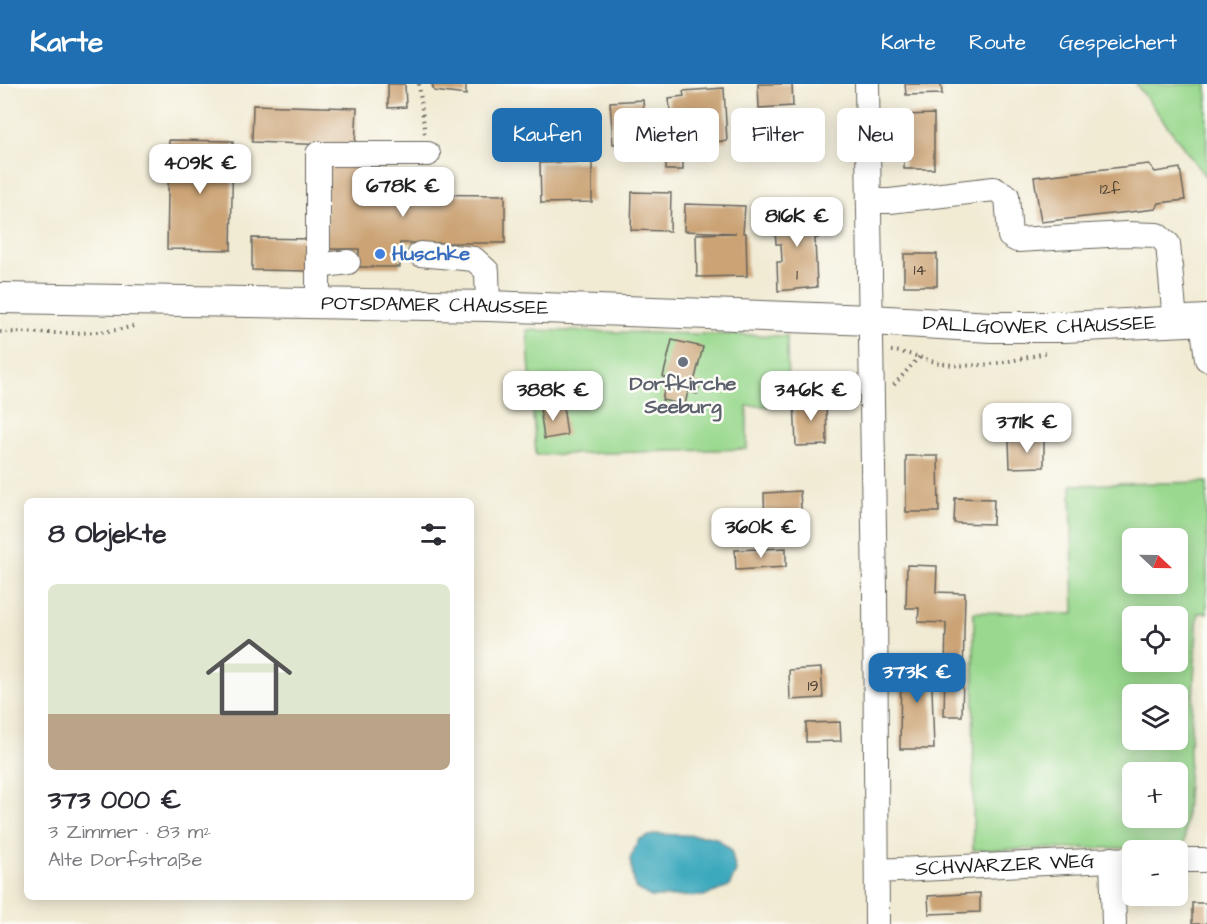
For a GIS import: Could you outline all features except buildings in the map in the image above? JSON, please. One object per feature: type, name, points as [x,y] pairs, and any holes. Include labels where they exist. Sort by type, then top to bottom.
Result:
[{"type":"main road","name":"POTSDAMER CHAUSSEE","points":[[0,298],[488,306],[871,320]]},
{"type":"main road","name":"DALLGOWER CHAUSSEE","points":[[871,320],[991,327],[1064,327],[1195,320]]},
{"type":"street","points":[[867,84],[877,924]]},
{"type":"street","points":[[318,302],[318,154],[428,154]]},
{"type":"street","points":[[868,201],[890,201],[994,189],[1007,196],[1010,236],[1017,240],[1126,234],[1157,235],[1168,244],[1207,359]]},
{"type":"street","points":[[420,254],[474,259],[488,272],[488,306]]},
{"type":"street","points":[[318,266],[348,262]]},
{"type":"street","points":[[1114,924],[1122,859]]},
{"type":"street","name":"SCHWARZER WEG","points":[[877,871],[1122,859]]},
{"type":"street","points":[[1188,860],[1203,860]]},
{"type":"path","points":[[418,84],[428,154]]},
{"type":"path","points":[[889,351],[920,356],[945,364],[996,364]]},
{"type":"path","points":[[891,389],[920,356]]},
{"type":"path","points":[[990,358],[990,365]]},
{"type":"green space","points":[[1136,84],[1207,84],[1207,179]]},
{"type":"green space","points":[[527,330],[787,336],[788,406],[747,406],[747,449],[536,455]]},
{"type":"green space","points":[[1207,482],[1207,613],[1198,613],[1188,780],[1188,762],[1122,762],[1122,828],[1185,828],[1184,840],[1122,840],[1122,848],[973,850],[974,612],[1074,614],[1071,485]]},
{"type":"water","points":[[656,834],[716,838],[731,850],[736,871],[729,887],[704,896],[651,897],[635,888],[630,859],[639,839]]},
{"type":"place","name":"Huschke","points":[[380,254]]},
{"type":"place","name":"Dorfkirche Seeburg","points":[[683,362]]}]
